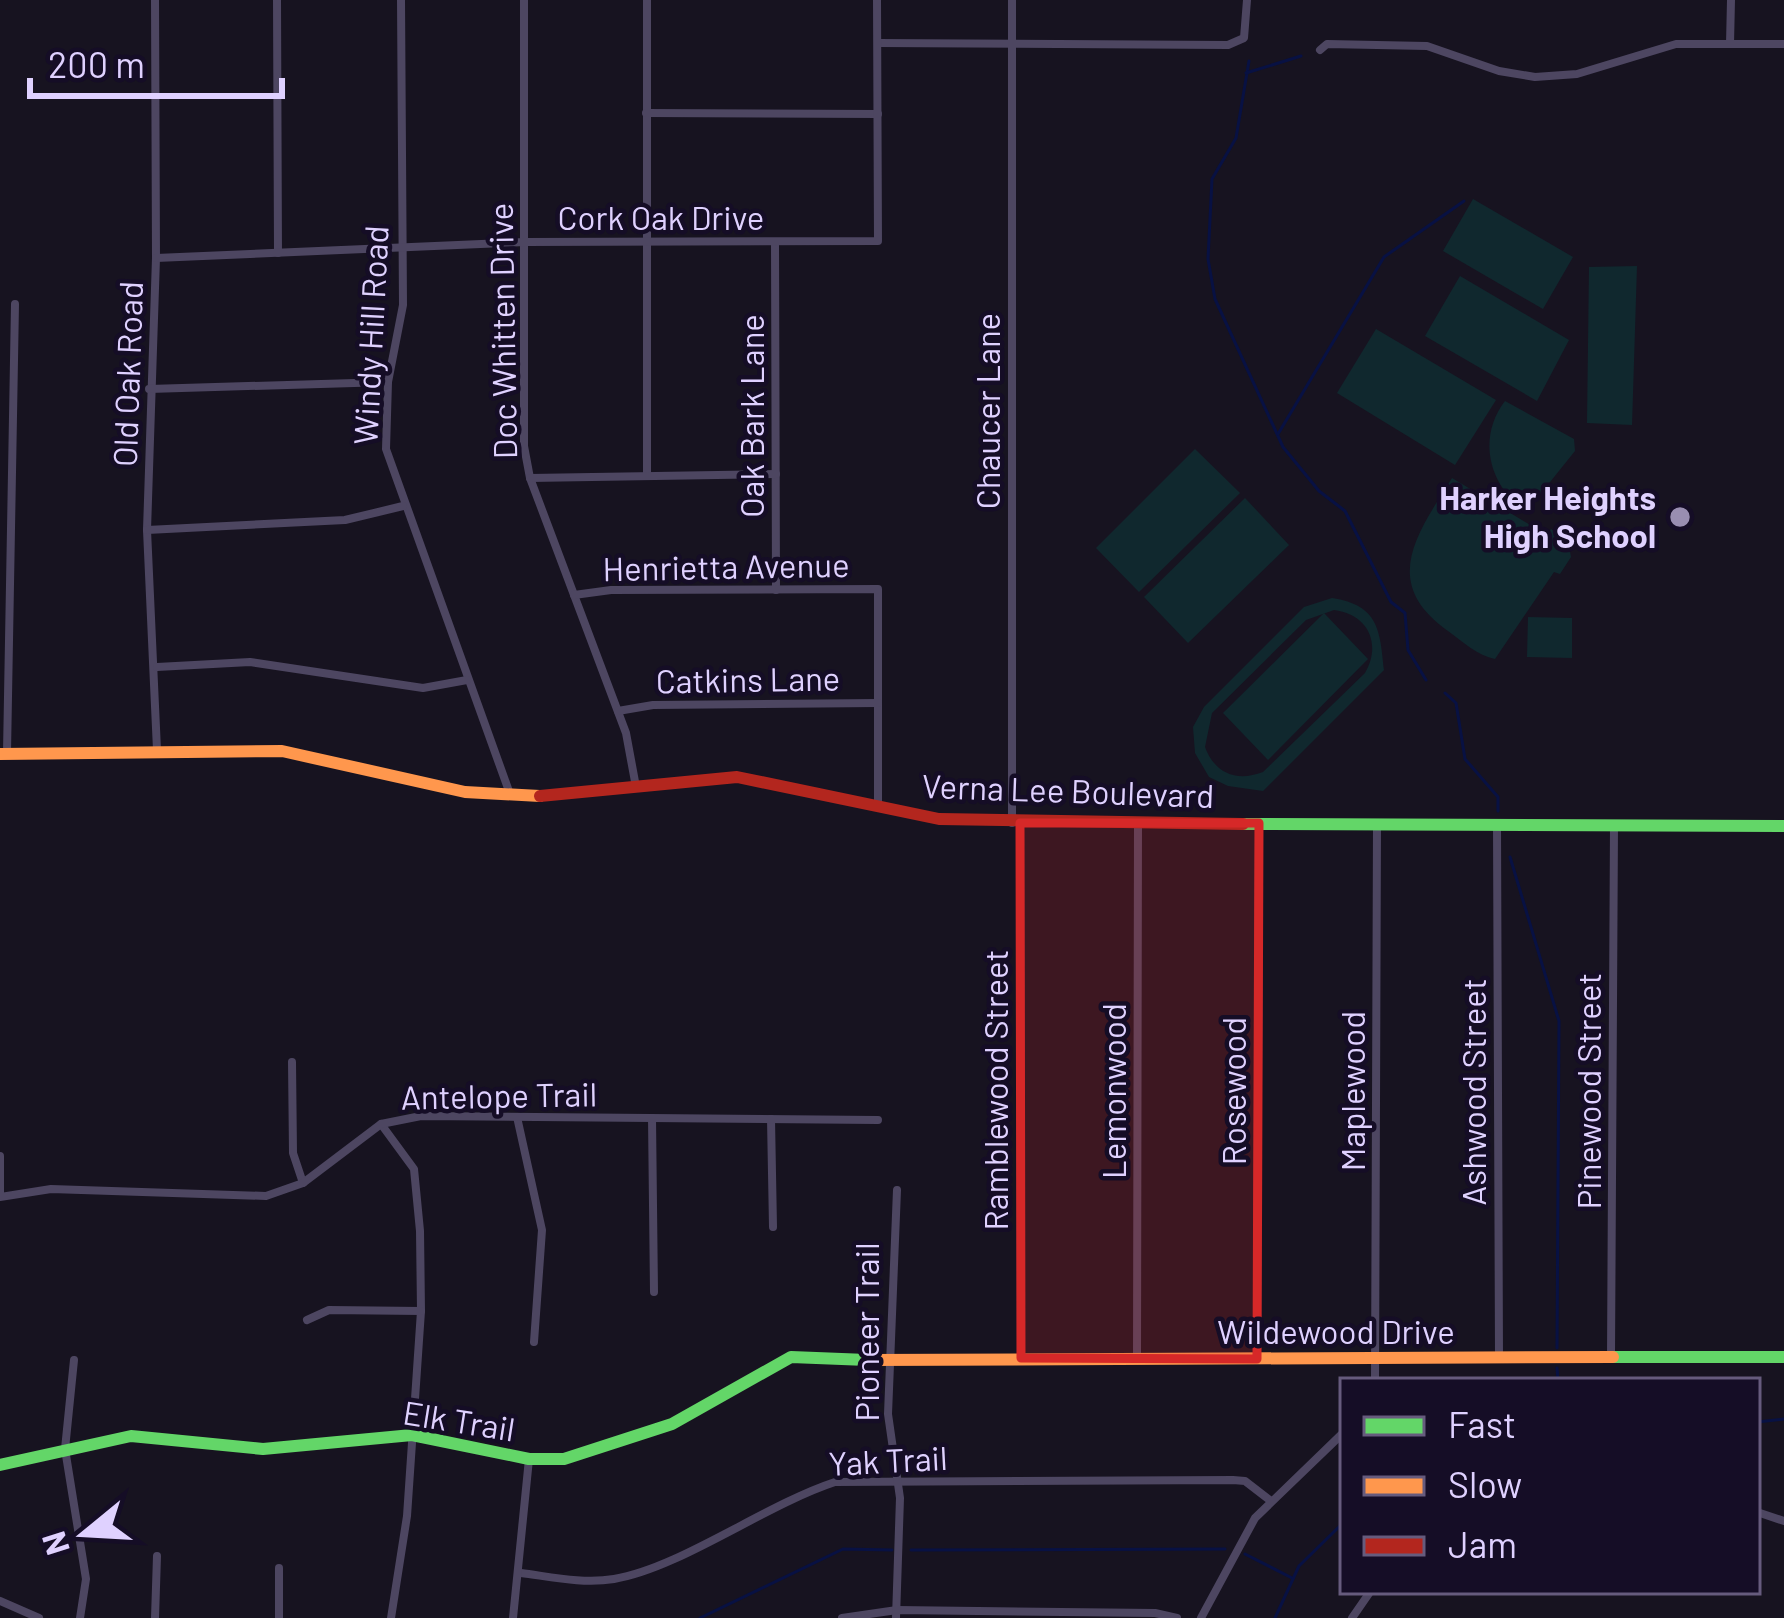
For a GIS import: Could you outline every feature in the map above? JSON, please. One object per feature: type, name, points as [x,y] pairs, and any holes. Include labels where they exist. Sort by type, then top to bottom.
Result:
[{"type":"street","name":"Old Oak Road","points":[[155,0],[156,258],[148,389],[147,530],[157,667],[157,750]]},
{"type":"street","points":[[277,0],[278,253]]},
{"type":"street","name":"Windy Hill Road","points":[[401,0],[403,305],[388,382],[386,448],[510,795]]},
{"type":"street","name":"Doc Whitten Drive","points":[[524,0],[524,446],[530,478],[618,710],[636,788]]},
{"type":"street","points":[[646,0],[647,474]]},
{"type":"street","points":[[646,113],[878,114],[877,0]]},
{"type":"street","name":"Chaucer Lane","points":[[1012,0],[1016,823]]},
{"type":"street","points":[[878,43],[1238,43],[1247,31],[1247,0]]},
{"type":"street","points":[[1730,44],[1731,0]]},
{"type":"street","points":[[1320,50],[1327,44],[1427,46],[1499,71],[1535,77],[1577,74],[1655,46],[1784,44]]},
{"type":"street","name":"Cork Oak Drive","points":[[156,258],[525,242],[878,242],[878,114]]},
{"type":"street","name":"Oak Bark Lane","points":[[775,242],[776,590]]},
{"type":"street","points":[[3,753],[15,304]]},
{"type":"street","points":[[148,389],[388,382]]},
{"type":"street","points":[[530,478],[776,474]]},
{"type":"street","points":[[147,530],[345,520],[403,506]]},
{"type":"street","name":"Henrietta Avenue","points":[[574,595],[611,590],[878,589],[878,806]]},
{"type":"street","points":[[157,667],[250,662],[423,688],[467,680]]},
{"type":"street","name":"Catkins Lane","points":[[618,710],[653,705],[878,703]]},
{"type":"street","name":"Verna Lee Boulevard","points":[[3,753],[282,751],[465,793],[510,795],[737,777],[939,819],[1016,823],[1784,826]]},
{"type":"street","name":"Ramblewood Street","points":[[1016,823],[1021,1358]]},
{"type":"street","name":"Lemonwood","points":[[1137,1359],[1138,824]]},
{"type":"street","name":"Rosewood","points":[[1257,1359],[1258,824]]},
{"type":"street","name":"Maplewood","points":[[1375,1378],[1377,824]]},
{"type":"street","name":"Ashwood Street","points":[[1497,825],[1499,1358]]},
{"type":"street","name":"Pinewood Street","points":[[1611,1358],[1614,826]]},
{"type":"street","points":[[292,1062],[293,1153],[303,1183]]},
{"type":"street","name":"Antelope Trail","points":[[0,1198],[51,1189],[266,1196],[303,1183],[381,1124],[421,1116],[878,1120]]},
{"type":"street","points":[[517,1117],[542,1230],[534,1342]]},
{"type":"street","points":[[652,1118],[654,1292]]},
{"type":"street","points":[[771,1119],[773,1227]]},
{"type":"street","points":[[381,1124],[410,1161],[417,1186],[421,1311],[405,1538],[391,1618]]},
{"type":"street","points":[[0,1156],[0,1198]]},
{"type":"street","name":"Pioneer Trail","points":[[897,1190],[888,1414],[897,1480],[897,1614]]},
{"type":"street","points":[[307,1320],[329,1310],[421,1311]]},
{"type":"street","name":"Elk Trail","points":[[0,1465],[131,1436],[263,1449],[412,1435],[529,1459],[581,1455],[672,1424],[791,1357],[889,1359]]},
{"type":"street","name":"Wildewood Drive","points":[[889,1359],[1784,1358]]},
{"type":"street","points":[[74,1360],[65,1449],[86,1579],[80,1618]]},
{"type":"street","points":[[1202,1618],[1244,1532],[1340,1436]]},
{"type":"street","points":[[513,1618],[529,1459]]},
{"type":"street","name":"Yak Trail","points":[[521,1573],[575,1581],[615,1579],[835,1482],[1233,1480],[1245,1481],[1270,1501]]},
{"type":"street","points":[[155,1618],[157,1556]]},
{"type":"street","points":[[279,1568],[280,1618]]},
{"type":"street","points":[[0,1601],[39,1618]]},
{"type":"street","points":[[842,1618],[897,1614],[1177,1618]]},
{"type":"highlighted area","points":[[1020,823],[1259,823],[1257,1359],[1021,1358]]},
{"type":"green space","points":[[1473,199],[1573,257],[1543,309],[1443,251]]},
{"type":"green space","points":[[1637,266],[1632,425],[1587,423],[1589,267]]},
{"type":"green space","points":[[1460,276],[1569,340],[1537,401],[1425,336]]},
{"type":"green space","points":[[1376,329],[1496,400],[1455,465],[1337,393]]},
{"type":"green space","points":[[1505,401],[1574,439],[1575,451],[1526,512],[1503,489],[1491,461],[1491,431]]},
{"type":"green space","points":[[1195,449],[1240,493],[1139,592],[1096,548]]},
{"type":"green space","points":[[1452,478],[1547,535],[1551,529],[1568,541],[1571,557],[1560,574],[1554,572],[1495,659],[1470,648],[1427,613],[1410,576],[1418,538]]},
{"type":"green space","points":[[1245,498],[1289,545],[1188,643],[1144,597]]},
{"type":"green space","points":[[1332,598],[1368,614],[1378,632],[1384,670],[1263,791],[1228,786],[1209,777],[1195,753],[1193,727],[1204,707],[1304,607]],"holes":[[[1334,610],[1363,624],[1372,641],[1365,673],[1263,772],[1236,776],[1215,764],[1205,747],[1212,713],[1306,620]]]},
{"type":"green space","points":[[1324,613],[1368,659],[1268,760],[1223,713]]},
{"type":"green space","points":[[1528,617],[1572,618],[1572,658],[1527,657]]},
{"type":"waterway","points":[[1246,73],[1301,56]]},
{"type":"waterway","points":[[1249,61],[1236,138],[1212,179],[1208,259],[1215,299],[1283,447],[1319,491],[1345,511],[1391,602],[1405,613],[1408,650],[1426,680]]},
{"type":"waterway","points":[[1278,434],[1384,257],[1464,201]]},
{"type":"waterway","points":[[1445,693],[1456,703],[1465,759],[1498,797],[1498,811]]},
{"type":"waterway","points":[[1510,857],[1559,1021],[1557,1348]]},
{"type":"waterway","points":[[1557,1368],[1558,1378]]},
{"type":"waterway","points":[[1760,1422],[1784,1419]]},
{"type":"waterway","points":[[1275,1618],[1299,1566],[1340,1526]]},
{"type":"waterway","points":[[700,1618],[843,1549],[892,1550]]},
{"type":"waterway","points":[[911,1550],[1225,1549]]},
{"type":"waterway","points":[[1245,1554],[1292,1578]]},
{"type":"traffic: fast","points":[[1243,824],[1784,826]]},
{"type":"traffic: fast","points":[[0,1465],[131,1436],[263,1449],[412,1435],[529,1459],[564,1459],[672,1424],[791,1357],[867,1360]]},
{"type":"traffic: fast","points":[[1613,1357],[1784,1357]]},
{"type":"traffic: slow","points":[[0,754],[282,751],[465,792],[540,796]]},
{"type":"traffic: slow","points":[[867,1360],[1613,1357]]},
{"type":"traffic: jam","points":[[540,796],[737,777],[939,819],[1243,824]]},
{"type":"place","name":"Harker Heights High School","points":[[1680,517]]}]
